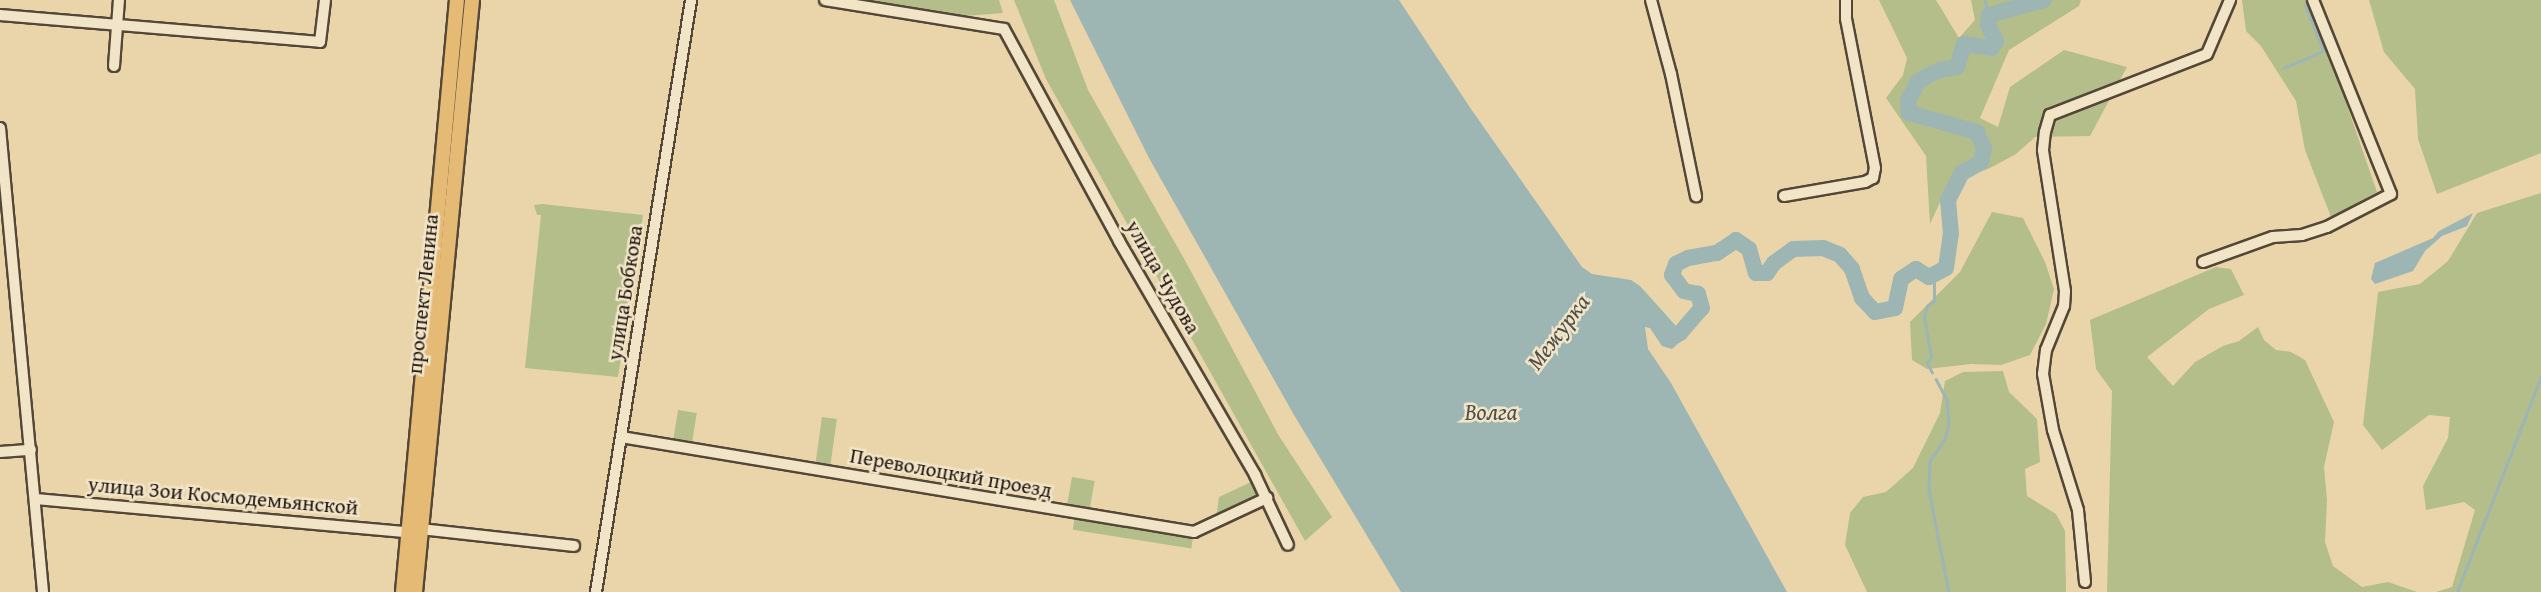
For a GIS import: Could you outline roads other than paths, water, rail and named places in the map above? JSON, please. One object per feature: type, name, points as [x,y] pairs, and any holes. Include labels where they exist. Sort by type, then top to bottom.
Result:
[{"type":"main road","name":"проспект Ленина","points":[[415,592],[416,534],[457,0]]},
{"type":"main road","name":"проспект Ленина","points":[[402,592],[416,534],[472,0]]},
{"type":"street","points":[[114,66],[119,0]]},
{"type":"street","points":[[0,15],[320,42],[325,0]]},
{"type":"street","name":"улица Бобкова","points":[[596,592],[691,0]]},
{"type":"street","name":"улица Чудова","points":[[825,0],[1004,29],[1119,241],[1267,498],[1288,545]]},
{"type":"street","points":[[1651,0],[1671,74],[1696,196]]},
{"type":"street","points":[[1784,196],[1865,182],[1873,178],[1875,168],[1846,19],[1846,0]]},
{"type":"street","points":[[2085,582],[2078,510],[2053,430],[2043,374],[2046,350],[2064,306],[2065,291],[2043,150],[2050,114],[2207,54],[2230,0]]},
{"type":"street","points":[[2203,262],[2273,237],[2302,235],[2327,227],[2391,194],[2313,0]]},
{"type":"street","points":[[0,128],[43,592]]},
{"type":"street","name":"Переволоцкий проезд","points":[[621,437],[1194,532],[1267,498]]},
{"type":"street","points":[[0,452],[31,450]]},
{"type":"street","name":"улица Зои Космодемьянской","points":[[35,499],[574,546]]},
{"type":"water","name":"Волга","points":[[1070,0],[1399,0],[1471,109],[1582,267],[1592,274],[1631,280],[1640,286],[1676,326],[1680,333],[1680,342],[1672,349],[1662,346],[1650,328],[1645,327],[1648,349],[1671,383],[1787,592],[1401,592],[1294,415],[1149,158]]},
{"type":"water","points":[[2473,213],[2467,226],[2442,236],[2425,251],[2413,271],[2375,284],[2371,279],[2375,263],[2433,238],[2439,231]]},
{"type":"waterway","points":[[1985,0],[1989,15]]},
{"type":"waterway","name":"Межурка","points":[[1663,329],[1675,336],[1702,308],[1698,294],[1684,291],[1672,275],[1676,264],[1688,258],[1717,253],[1736,240],[1749,249],[1756,273],[1767,273],[1774,263],[1793,249],[1823,248],[1840,255],[1852,269],[1862,298],[1875,312],[1895,308],[1901,279],[1916,269],[1929,277],[1946,268],[1951,234],[1948,200],[1962,173],[1981,162],[1984,148],[1977,132],[1909,113],[1908,101],[1918,81],[1940,70],[1957,67],[1964,44],[1992,48],[1996,41],[1988,25],[1989,15],[2044,0]]},
{"type":"waterway","points":[[2284,68],[2323,51],[2305,5]]},
{"type":"waterway","points":[[1932,373],[1927,363],[1931,357],[1924,317],[1927,306],[1934,301],[1934,274]]},
{"type":"waterway","points":[[2457,592],[2541,377]]},
{"type":"waterway","points":[[1936,379],[1947,400],[1949,424],[1945,439],[1930,461],[1929,490],[1949,592]]}]
